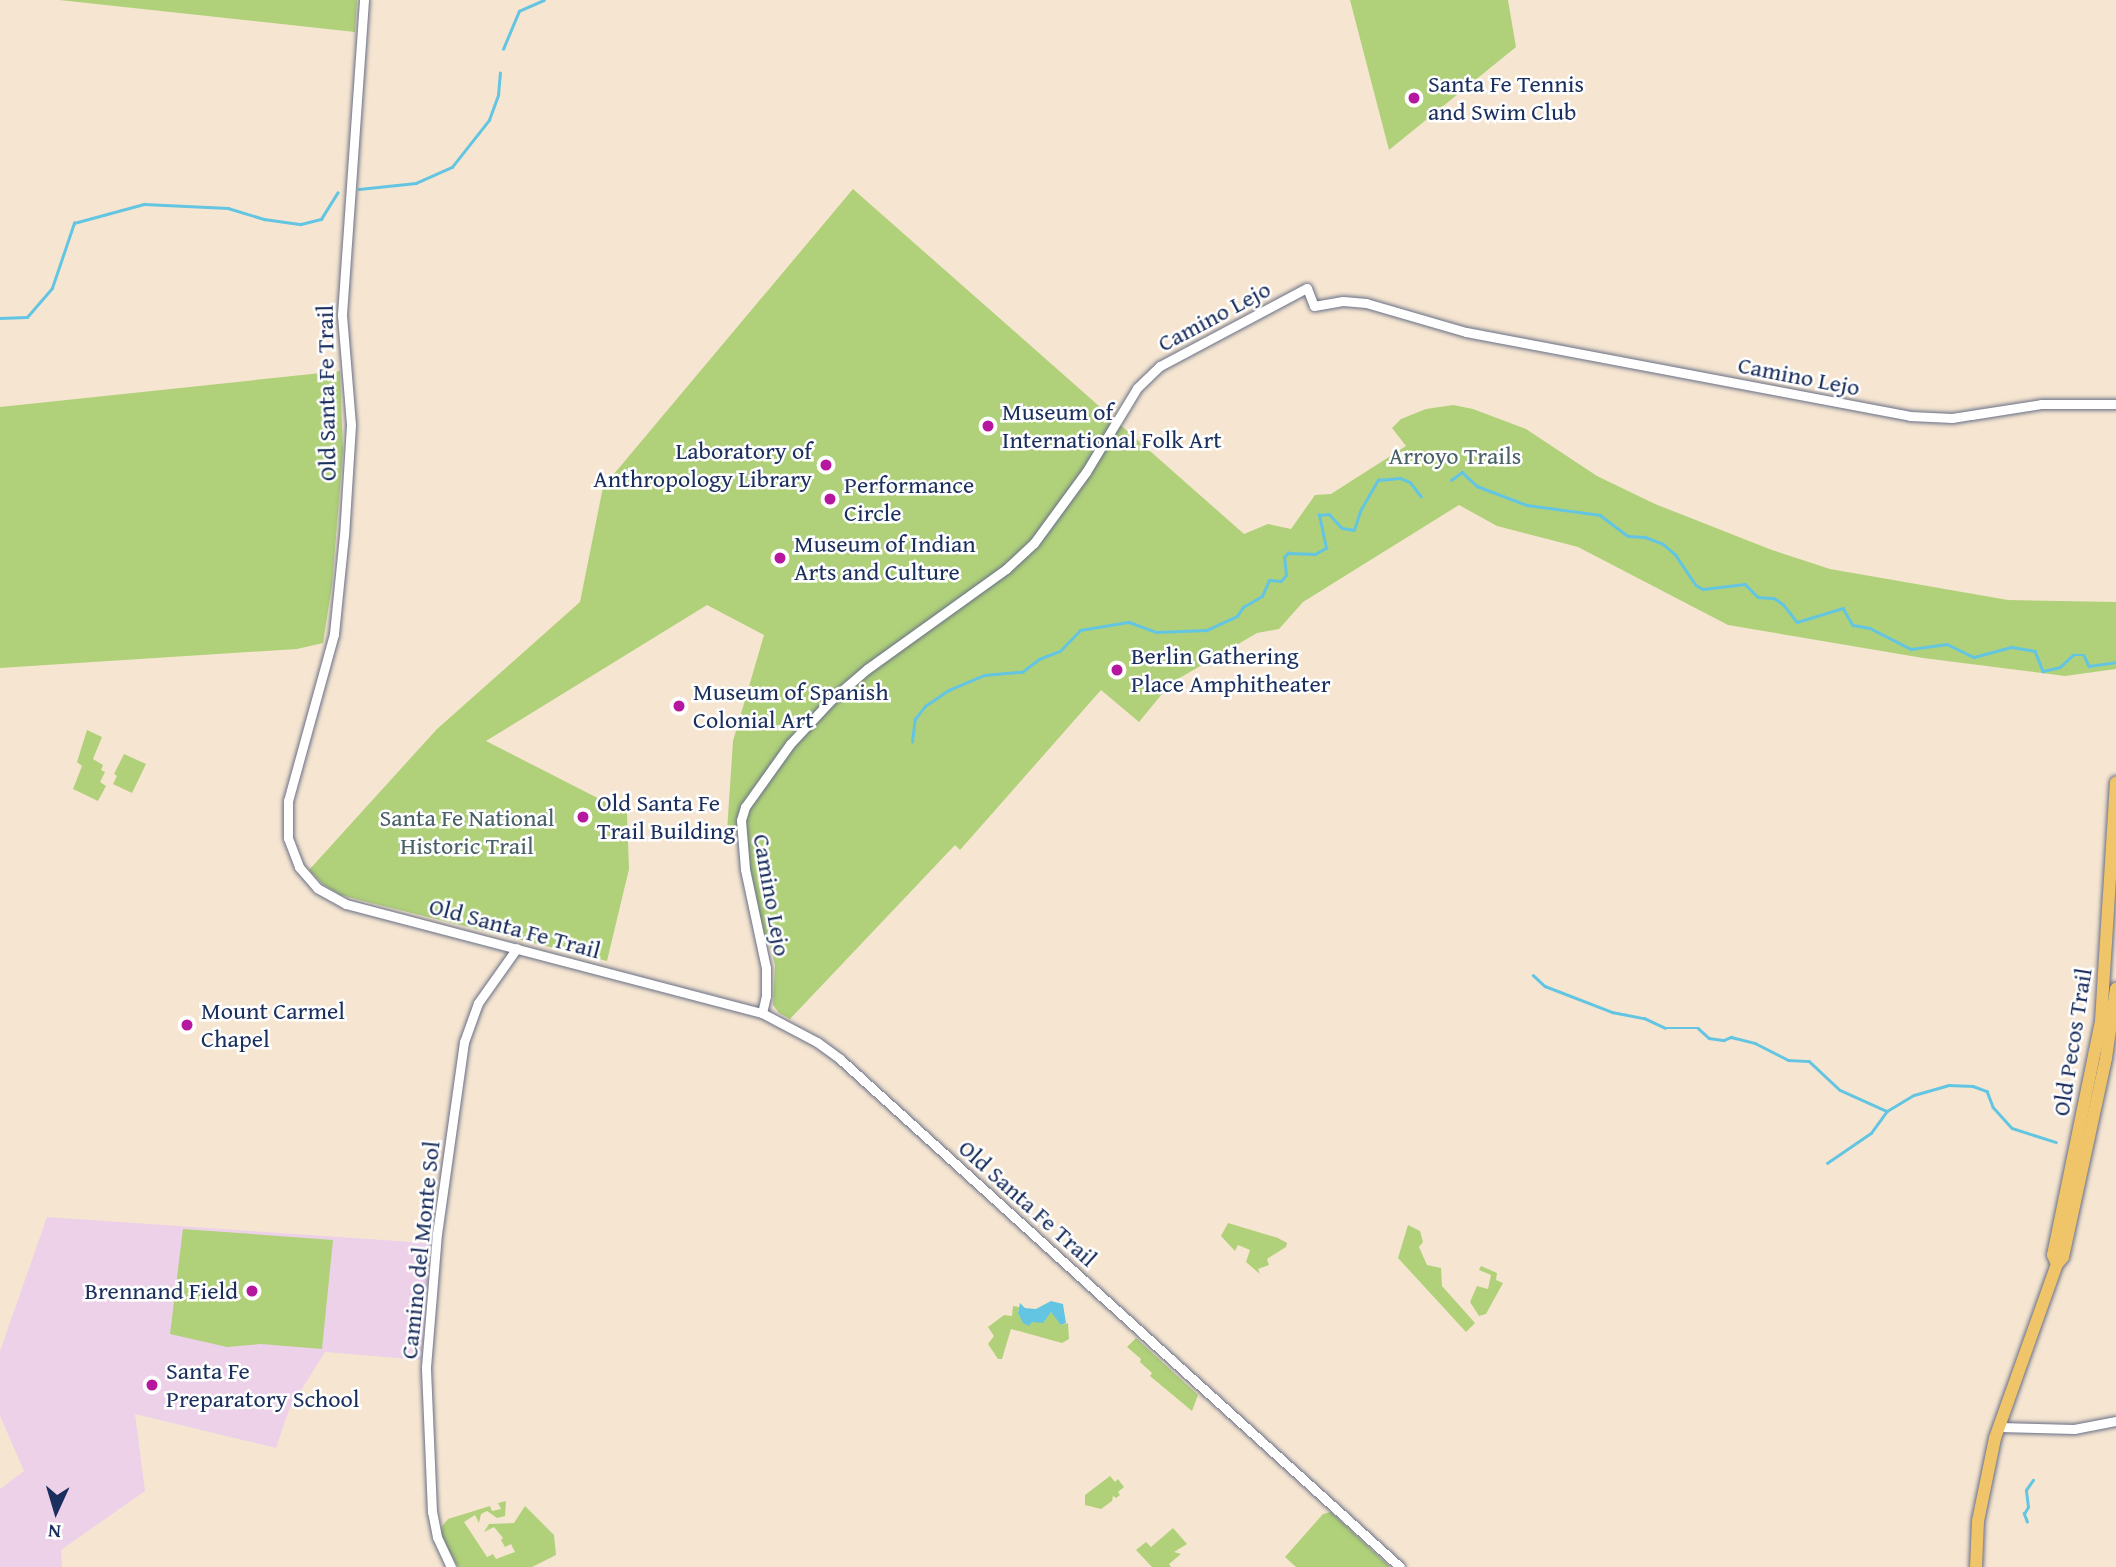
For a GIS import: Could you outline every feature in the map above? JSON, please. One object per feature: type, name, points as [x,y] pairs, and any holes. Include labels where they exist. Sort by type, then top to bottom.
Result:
[{"type":"main road","name":"Old Pecos Trail","points":[[2057,1264],[2053,1255],[2101,1021],[2116,782]]},
{"type":"main road","name":"Old Pecos Trail","points":[[1976,1567],[1980,1509],[1999,1427],[2067,1241],[2106,1058],[2116,989]]},
{"type":"street","name":"Old Santa Fe Trail","points":[[365,0],[343,289],[343,344],[351,425],[340,580],[326,673],[288,801],[287,828],[299,867],[317,888],[345,904],[762,1013],[799,1030],[840,1059],[1400,1567]]},
{"type":"street","name":"Camino Lejo","points":[[762,1013],[766,996],[766,968],[745,869],[741,820],[745,807],[790,744],[831,700],[867,669],[1006,569],[1028,549],[1066,502],[1137,388],[1160,366],[1307,288],[1314,306],[1343,302],[1366,303],[1466,332],[1910,416],[1952,418],[2017,406],[2075,402],[2116,404]]},
{"type":"street","name":"Camino del Monte Sol","points":[[451,1567],[437,1537],[432,1512],[426,1367],[437,1234],[464,1042],[478,1003],[517,948]]},
{"type":"street","points":[[1999,1427],[2074,1429],[2116,1421]]},
{"type":"shaded area","name":"Santa Fe Preparatory School","points":[[47,1217],[427,1243],[430,1245],[421,1360],[325,1352],[289,1410],[276,1448],[135,1414],[145,1491],[61,1550],[62,1567],[0,1567],[0,1489],[24,1471],[0,1416],[0,1351]]},
{"type":"green space","points":[[59,0],[357,0],[355,32]]},
{"type":"green space","name":"Santa Fe Tennis and Swim Club","points":[[1350,0],[1508,0],[1516,47],[1389,150]]},
{"type":"green space","points":[[853,189],[1244,534],[1268,524],[1291,529],[1315,495],[1331,494],[1406,446],[1392,428],[1401,419],[1426,409],[1453,405],[1473,409],[1526,429],[1597,476],[1655,504],[1772,550],[1830,569],[2008,600],[2116,602],[2116,669],[2065,676],[1923,658],[1728,625],[1578,547],[1497,526],[1459,505],[1303,602],[1279,629],[1257,633],[1171,683],[1139,722],[1101,690],[960,850],[955,845],[790,1019],[779,1013],[773,1005],[775,965],[769,942],[762,931],[745,849],[745,832],[727,831],[733,741],[764,635],[707,605],[486,741],[627,813],[629,869],[607,961],[341,895],[324,885],[309,870],[437,729],[580,602],[603,487]]},
{"type":"green space","points":[[340,371],[343,451],[332,585],[323,643],[297,649],[0,668],[0,407]]},
{"type":"green space","points":[[87,730],[102,737],[93,759],[103,765],[101,770],[105,772],[100,782],[106,786],[98,801],[73,789],[82,766],[77,762]]},
{"type":"green space","points":[[124,754],[146,764],[132,793],[113,784],[117,776],[114,774]]},
{"type":"green space","points":[[1228,1223],[1278,1238],[1287,1243],[1286,1247],[1267,1259],[1269,1265],[1258,1269],[1260,1274],[1246,1262],[1250,1250],[1238,1245],[1235,1251],[1221,1236]]},
{"type":"green space","points":[[1408,1225],[1420,1231],[1423,1242],[1419,1247],[1427,1265],[1441,1268],[1442,1286],[1475,1323],[1466,1332],[1398,1258]]},
{"type":"green space","name":"Brennand Field","points":[[183,1229],[333,1240],[322,1349],[261,1344],[227,1347],[170,1334]]},
{"type":"green space","points":[[1481,1266],[1497,1273],[1496,1280],[1503,1283],[1486,1314],[1479,1316],[1470,1302],[1477,1286],[1488,1289],[1491,1275],[1479,1270]]},
{"type":"green space","points":[[1013,1306],[1019,1307],[1018,1313],[1031,1322],[1051,1312],[1056,1315],[1061,1325],[1068,1323],[1069,1339],[1062,1343],[1011,1329],[1002,1359],[998,1359],[988,1344],[994,1336],[988,1327],[1004,1315],[1012,1316]]},
{"type":"green space","points":[[1136,1338],[1198,1395],[1192,1411],[1150,1376],[1152,1373],[1140,1362],[1141,1359],[1127,1347]]},
{"type":"green space","points":[[1110,1476],[1115,1482],[1118,1479],[1124,1487],[1118,1492],[1120,1495],[1116,1498],[1113,1496],[1112,1501],[1101,1509],[1085,1505],[1085,1495]]},
{"type":"green space","points":[[506,1501],[505,1516],[497,1518],[487,1511],[481,1514],[479,1523],[475,1515],[464,1522],[487,1557],[493,1554],[496,1559],[515,1552],[511,1544],[505,1547],[501,1540],[503,1538],[494,1527],[484,1532],[489,1524],[514,1523],[525,1506],[554,1535],[556,1555],[532,1567],[458,1567],[441,1536],[442,1526],[448,1519],[490,1506],[492,1511],[501,1509],[498,1503]]},
{"type":"green space","points":[[1331,1512],[1390,1567],[1296,1567],[1285,1557],[1323,1514]]},
{"type":"green space","points":[[1173,1528],[1187,1544],[1174,1552],[1181,1554],[1169,1564],[1171,1567],[1152,1567],[1136,1550],[1146,1542],[1151,1547]]},
{"type":"water","points":[[1051,1301],[1063,1304],[1066,1323],[1061,1325],[1051,1312],[1043,1323],[1032,1322],[1029,1326],[1023,1323],[1018,1313],[1020,1303],[1025,1308],[1036,1309]]},
{"type":"waterway","points":[[503,49],[519,11],[544,0]]},
{"type":"waterway","points":[[359,189],[416,183],[452,167],[489,120],[498,95],[500,73]]},
{"type":"waterway","points":[[0,318],[27,317],[52,288],[74,223],[144,204],[228,208],[264,219],[301,224],[321,219],[337,193]]},
{"type":"waterway","points":[[1451,480],[1462,472],[1477,486],[1527,505],[1600,515],[1628,536],[1645,537],[1663,544],[1675,554],[1696,585],[1703,589],[1745,584],[1758,597],[1774,598],[1783,604],[1797,622],[1843,608],[1853,625],[1870,628],[1911,649],[1947,644],[1974,657],[2012,647],[2035,651],[2043,671],[2060,667],[2073,655],[2084,655],[2089,666],[2116,662]]},
{"type":"waterway","points":[[912,742],[915,719],[925,706],[949,690],[984,675],[1022,672],[1039,659],[1060,651],[1080,630],[1129,622],[1156,632],[1207,630],[1237,616],[1243,607],[1262,596],[1269,580],[1281,581],[1286,575],[1284,557],[1288,553],[1315,554],[1326,548],[1319,515],[1329,514],[1342,528],[1354,530],[1360,511],[1378,480],[1400,478],[1410,482],[1421,496]]},
{"type":"waterway","points":[[1533,975],[1545,986],[1612,1012],[1644,1018],[1665,1028],[1698,1028],[1709,1038],[1724,1040],[1731,1037],[1755,1043],[1788,1060],[1809,1061],[1840,1090],[1887,1111]]},
{"type":"waterway","points":[[1827,1163],[1871,1133],[1887,1111],[1914,1095],[1948,1085],[1973,1086],[1987,1091],[1993,1107],[2012,1128],[2056,1142]]},
{"type":"waterway","points":[[2027,1522],[2024,1514],[2028,1507],[2026,1490],[2033,1480]]},
{"type":"place","name":"Santa Fe Tennis and Swim Club","points":[[1414,98]]},
{"type":"place","name":"Museum of International Folk Art","points":[[988,426]]},
{"type":"place","name":"Laboratory of Anthropology Library","points":[[826,465]]},
{"type":"place","name":"Performance Circle","points":[[830,499]]},
{"type":"place","name":"Museum of Indian Arts and Culture","points":[[780,558]]},
{"type":"place","name":"Berlin Gathering Place Amphitheater","points":[[1117,670]]},
{"type":"place","name":"Museum of Spanish Colonial Art","points":[[679,706]]},
{"type":"place","name":"Old Santa Fe Trail Building","points":[[583,817]]},
{"type":"place","name":"Mount Carmel Chapel","points":[[187,1025]]},
{"type":"place","name":"Brennand Field","points":[[252,1291]]},
{"type":"place","name":"Santa Fe Preparatory School","points":[[152,1385]]},
{"type":"park label","name":"Arroyo Trails","points":[[1455,456]]},
{"type":"park label","name":"Santa Fe National Historic Trail","points":[[467,832]]}]
